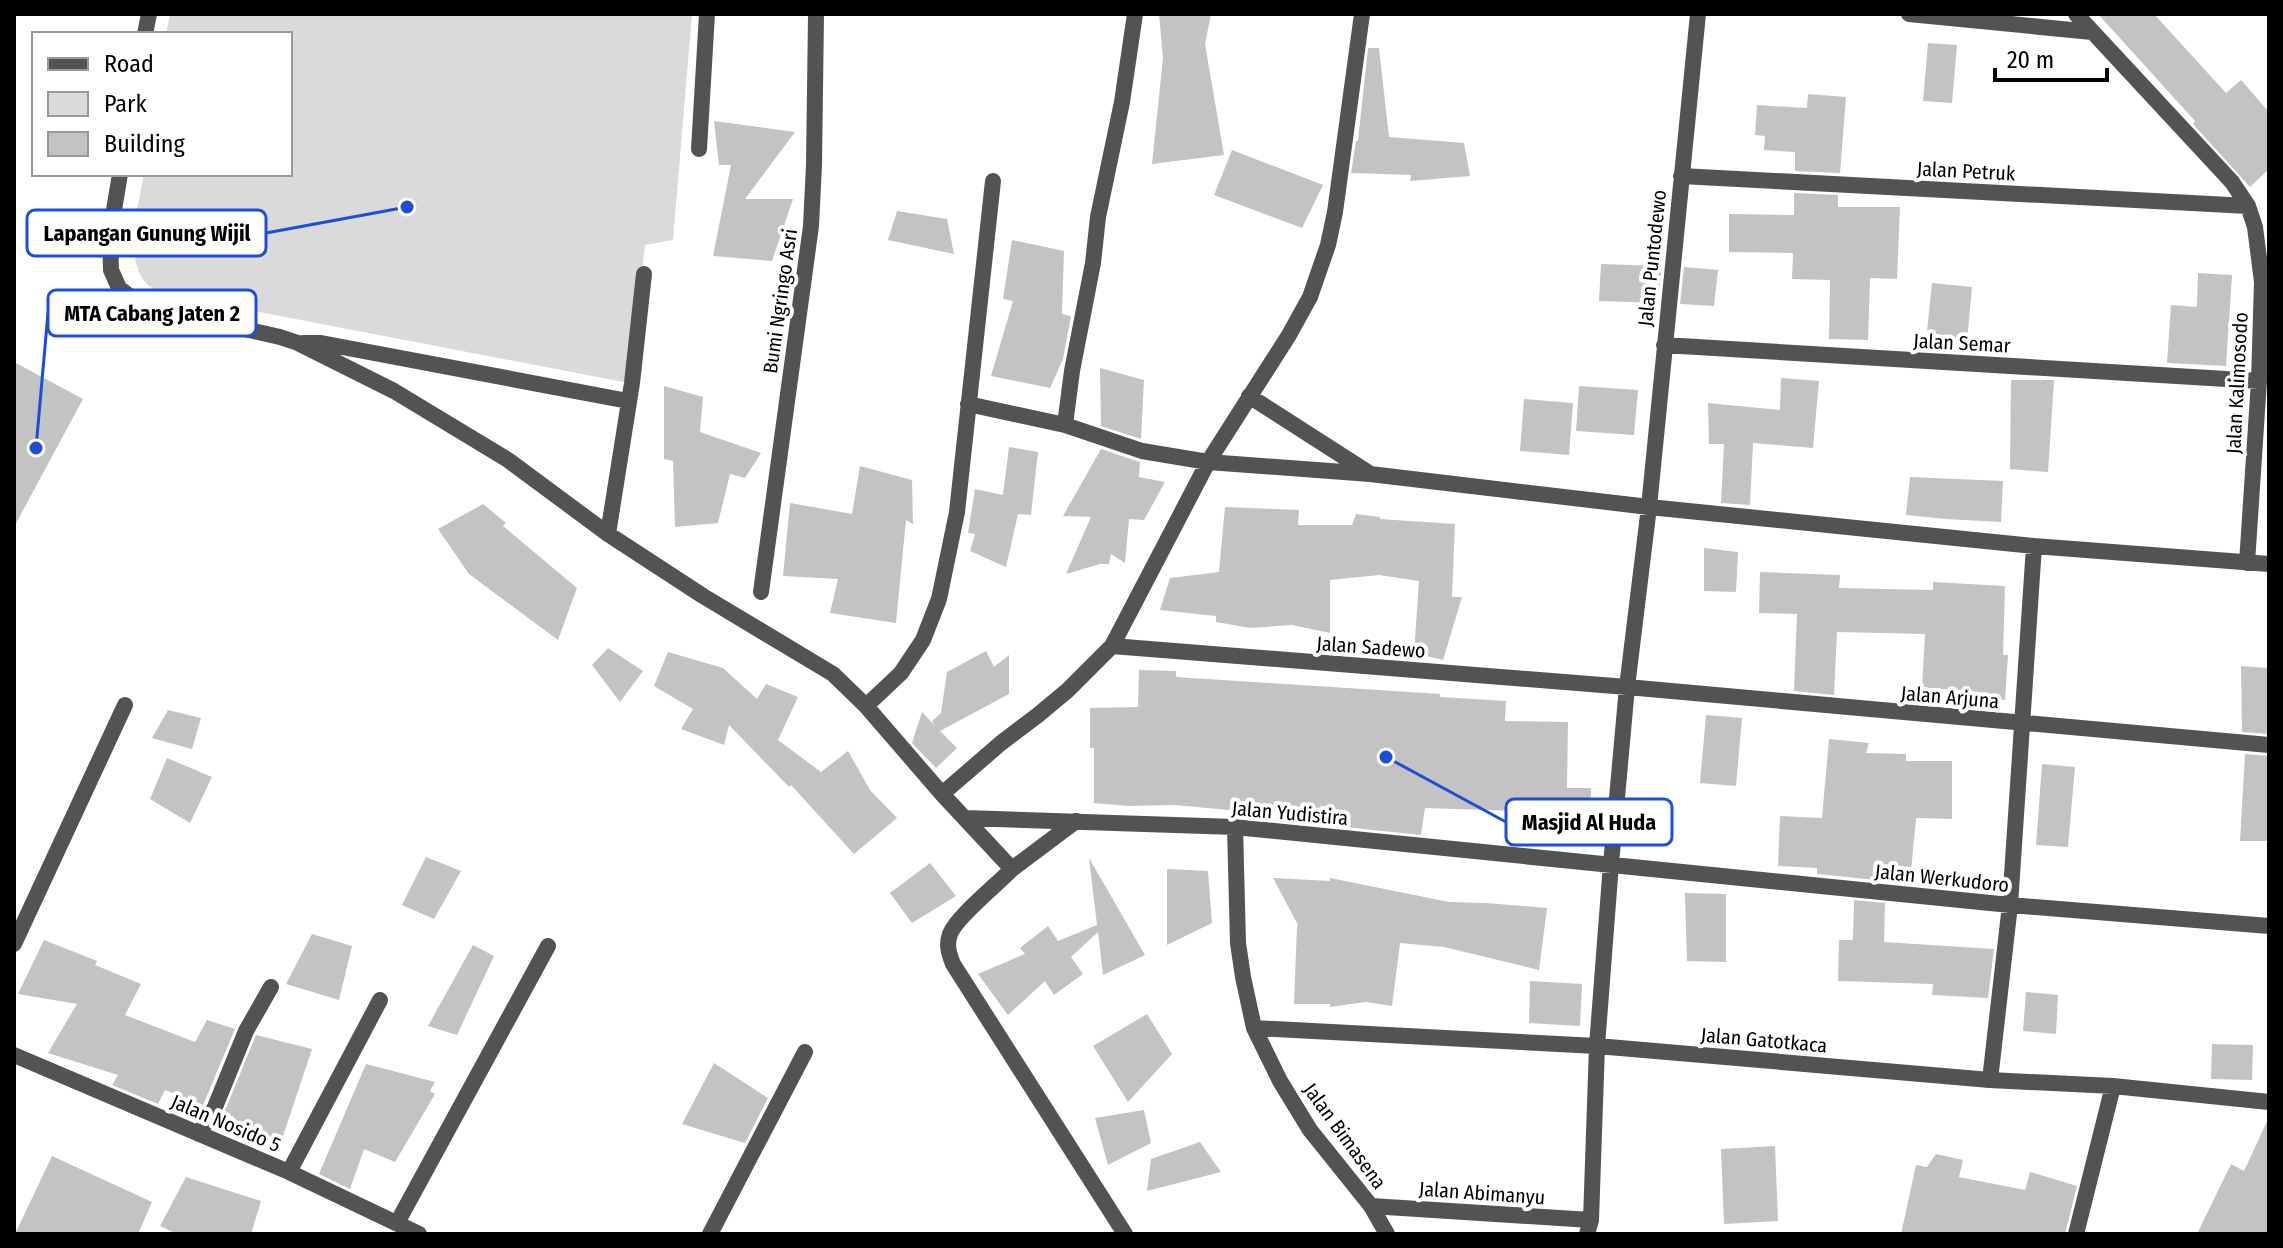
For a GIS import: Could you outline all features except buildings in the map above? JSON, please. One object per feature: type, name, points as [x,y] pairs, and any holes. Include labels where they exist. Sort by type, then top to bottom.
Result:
[{"type":"street","points":[[699,149],[707,14]]},
{"type":"street","name":"Bumi Ngringo Asri","points":[[761,592],[811,226],[816,14]]},
{"type":"street","points":[[1065,425],[1135,14]]},
{"type":"street","points":[[942,794],[1068,690],[1112,646],[1208,462],[1310,297],[1328,245],[1335,212],[1362,14]]},
{"type":"street","name":"Jalan Puntodewo","points":[[1589,1227],[1597,1046],[1611,864],[1698,14]]},
{"type":"street","points":[[1909,14],[2092,32]]},
{"type":"street","points":[[2076,14],[2215,162],[2248,206]]},
{"type":"street","points":[[120,176],[110,234],[111,270],[119,288],[136,301],[161,310],[298,343],[394,391],[508,460],[608,534],[703,596],[833,674],[866,706],[1012,869]]},
{"type":"street","name":"Jalan Petruk","points":[[1681,176],[2248,206]]},
{"type":"street","points":[[866,706],[901,673],[923,640],[939,599],[957,512],[993,181]]},
{"type":"street","name":"Jalan Kalimosodo","points":[[2247,563],[2262,282],[2255,227],[2248,206]]},
{"type":"street","points":[[608,534],[632,383],[644,274]]},
{"type":"street","points":[[298,343],[321,343],[628,401]]},
{"type":"street","name":"Jalan Semar","points":[[1664,345],[2259,381]]},
{"type":"street","points":[[1249,396],[1370,474]]},
{"type":"street","points":[[968,404],[1065,425],[1142,451],[1208,462],[1370,474],[1649,507],[2034,546],[2269,564]]},
{"type":"street","points":[[1990,1080],[2010,905],[2034,546]]},
{"type":"street","name":"Jalan Sadewo","points":[[1112,646],[1627,687]]},
{"type":"street","name":"Jalan Arjuna","points":[[1627,687],[2269,745]]},
{"type":"street","points":[[14,944],[125,705]]},
{"type":"street","name":"Jalan Yudistira","points":[[965,818],[1235,827],[1611,864]]},
{"type":"street","points":[[1076,821],[1012,869],[961,918],[950,932],[947,951],[1125,1234]]},
{"type":"street","name":"Jalan Bimasena","points":[[1235,827],[1238,943],[1254,1028],[1280,1081],[1310,1130],[1371,1206],[1387,1234]]},
{"type":"street","name":"Jalan Werkudoro","points":[[1611,864],[2010,905],[2269,926]]},
{"type":"street","points":[[397,1223],[548,946]]},
{"type":"street","points":[[199,1134],[215,1107],[246,1031],[271,987]]},
{"type":"street","points":[[289,1172],[380,1000]]},
{"type":"street","name":"Jalan Gatotkaca","points":[[1254,1028],[1597,1046],[1990,1080],[2113,1086],[2269,1102]]},
{"type":"street","points":[[710,1234],[805,1052]]},
{"type":"street","name":"Jalan Nosido 5","points":[[14,1055],[289,1172],[419,1234]]},
{"type":"street","points":[[2076,1234],[2113,1086]]},
{"type":"street","name":"Jalan Abimanyu","points":[[1371,1206],[1589,1227]]},
{"type":"green space","points":[[170,14],[692,14],[673,240],[645,245],[629,383],[171,295],[150,287],[140,274],[134,247],[144,176],[292,176],[292,32],[166,32]]},
{"type":"place","name":"Lapangan Gunung Wijil","points":[[407,207]]},
{"type":"place","name":"MTA Cabang Jaten 2","points":[[36,448]]},
{"type":"place","name":"Masjid Al Huda","points":[[1386,757]]}]
